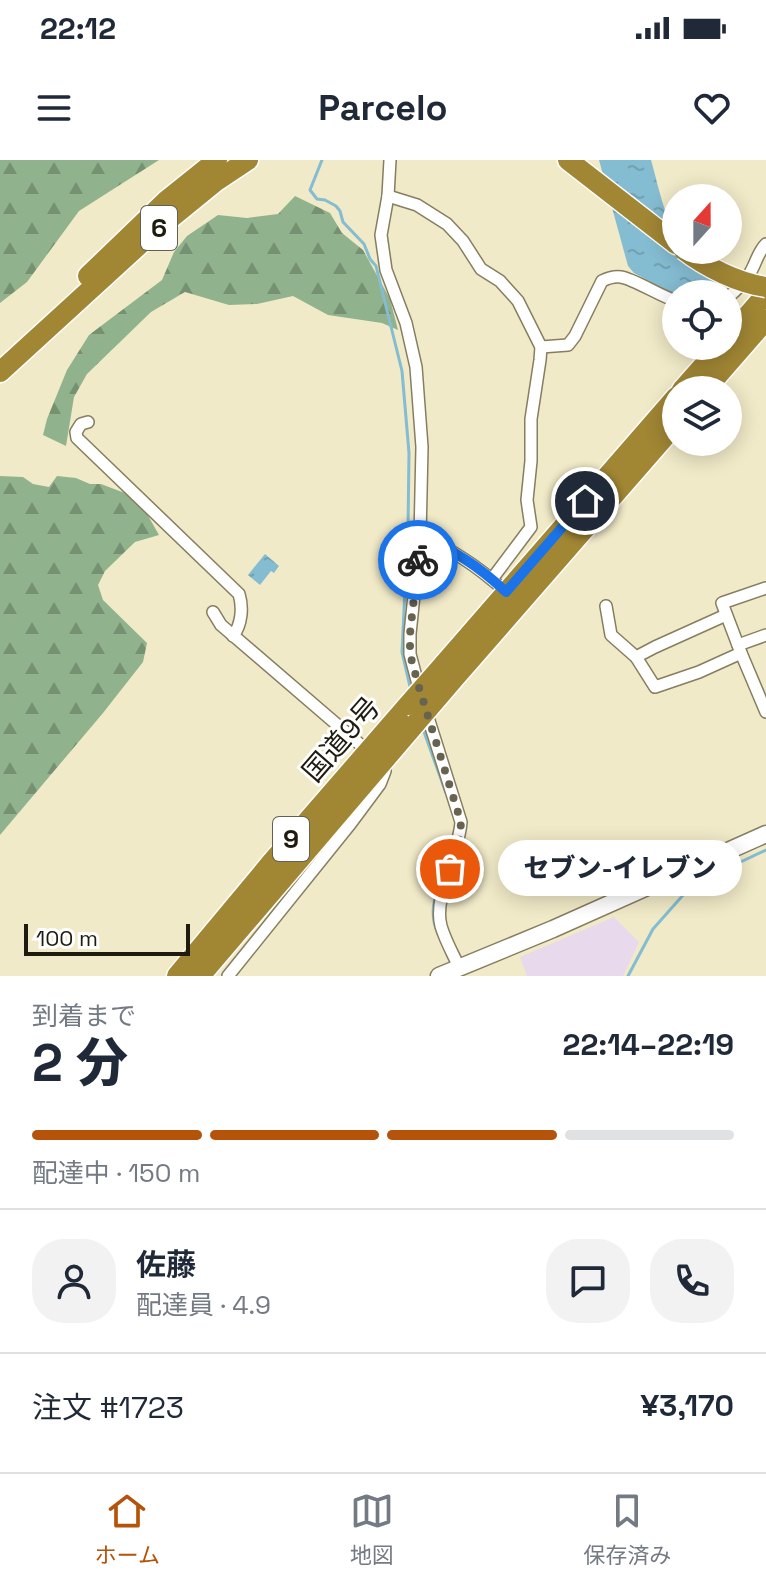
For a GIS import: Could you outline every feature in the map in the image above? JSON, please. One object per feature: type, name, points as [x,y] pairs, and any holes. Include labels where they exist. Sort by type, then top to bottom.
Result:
[{"type":"highway","name":"6","points":[[0,358],[70,295],[139,225],[217,160]]},
{"type":"highway","name":"6","points":[[0,372],[150,235],[215,182],[248,160]]},
{"type":"highway","points":[[575,165],[662,233]]},
{"type":"highway","points":[[707,264],[743,281],[766,287]]},
{"type":"highway","points":[[742,322],[766,294]]},
{"type":"highway","points":[[717,376],[766,320]]},
{"type":"highway","points":[[694,376],[709,360]]},
{"type":"highway","name":"国道9号","points":[[447,673],[499,585],[662,412]]},
{"type":"highway","name":"国道9号","points":[[177,976],[271,863],[374,757],[662,439]]},
{"type":"highway","name":"国道9号","points":[[200,976],[374,757]]},
{"type":"street","points":[[390,160],[381,235],[386,270],[406,323],[416,367],[422,447],[420,537],[410,654],[461,822],[460,837],[443,890],[439,915],[441,928],[459,967]]},
{"type":"street","points":[[388,196],[417,205],[447,224],[463,241],[481,269],[500,281],[518,301],[541,347],[531,419],[527,500],[531,527],[499,585],[435,542],[420,537]]},
{"type":"street","points":[[742,283],[766,244]]},
{"type":"street","points":[[541,347],[568,345],[602,281],[610,277],[623,277],[662,296]]},
{"type":"street","points":[[88,422],[81,424],[76,432],[77,438],[239,594],[242,604],[238,630],[233,636]]},
{"type":"street","points":[[766,588],[722,603],[766,712]]},
{"type":"street","points":[[606,606],[611,635],[636,657],[655,687],[699,672],[766,635]]},
{"type":"street","points":[[213,612],[221,625],[374,757],[385,771],[380,784],[351,823],[228,976]]},
{"type":"street","points":[[636,657],[726,615]]},
{"type":"street","points":[[439,976],[766,834]]},
{"type":"shaded area","points":[[614,917],[639,942],[623,976],[527,976],[520,957]]},
{"type":"green space","points":[[0,160],[159,160],[79,211],[27,282],[0,303]]},
{"type":"green space","points":[[295,196],[330,213],[342,233],[363,250],[390,299],[398,330],[382,323],[328,315],[293,296],[257,304],[229,305],[185,292],[151,312],[87,374],[74,397],[66,446],[43,435],[67,370],[89,335],[162,280],[174,252],[187,236],[218,215],[247,218],[278,214]]},
{"type":"green space","points":[[0,476],[23,477],[33,484],[49,487],[57,476],[101,484],[138,498],[159,535],[135,542],[105,571],[98,585],[103,600],[147,643],[143,662],[0,835]]},
{"type":"water","points":[[599,160],[651,160],[662,197],[662,264],[705,264],[718,280],[662,280],[662,288],[634,273],[628,266]]},
{"type":"water","points":[[265,554],[279,566],[260,585],[248,575]]},
{"type":"waterway","points":[[322,160],[310,190],[317,199],[336,206],[343,222],[364,244],[376,266],[402,371],[409,453],[402,652],[411,691]]},
{"type":"waterway","points":[[423,729],[446,793]]},
{"type":"waterway","points":[[628,976],[653,929],[692,885],[766,850]]},
{"type":"waterway","points":[[438,888],[433,911],[438,934]]},
{"type":"way so far","points":[[418,560],[410,654],[461,822],[460,837],[450,869]]},
{"type":"place","name":"セブン-イレブン","points":[[450,869]]},
{"type":"route","points":[[418,560],[420,537],[435,542],[486,574],[506,592],[585,501]]}]
